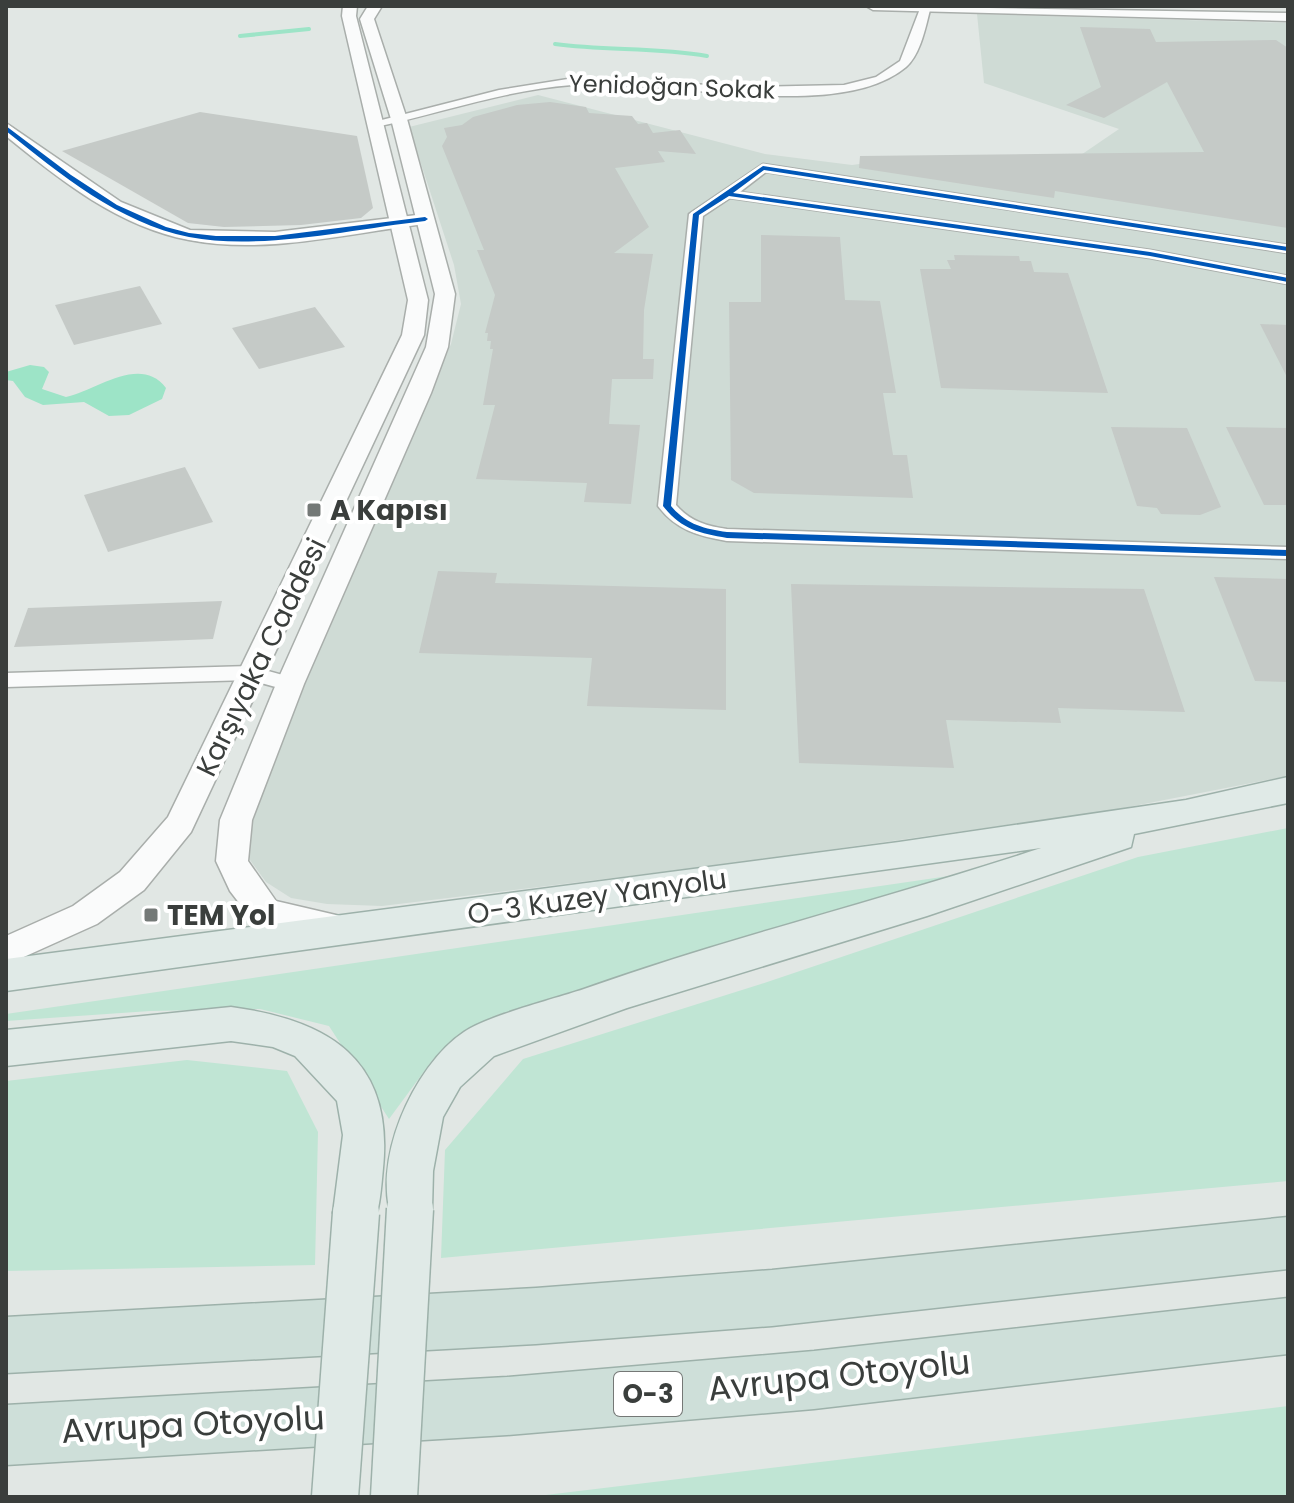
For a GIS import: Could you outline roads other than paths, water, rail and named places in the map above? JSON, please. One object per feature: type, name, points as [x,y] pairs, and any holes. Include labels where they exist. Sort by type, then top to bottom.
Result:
[{"type":"highway","points":[[6,1345],[536,1316],[772,1298],[1288,1243]]},
{"type":"highway","name":"Avrupa Otoyolu","points":[[6,1435],[507,1406],[814,1380],[1288,1326]]},
{"type":"main road","name":"Karşıyaka Caddesi","points":[[343,930],[265,912],[242,882],[232,861],[236,820],[290,684],[437,347],[445,294],[376,123],[350,6]]},
{"type":"main road","name":"Karşıyaka Caddesi","points":[[6,951],[85,915],[132,881],[160,851],[195,795],[250,673],[371,430],[413,335],[418,300],[413,220],[399,119],[367,19],[375,6]]},
{"type":"main road","points":[[394,1497],[411,1171],[422,1113],[445,1074],[480,1043],[623,992],[1036,867],[1186,813],[1288,790]]},
{"type":"main road","name":"O-3 Kuzey Yanyolu","points":[[6,975],[899,856],[1186,813]]},
{"type":"main road","points":[[6,1048],[231,1024],[275,1030],[309,1043],[357,1093],[365,1135],[356,1213],[335,1497]]},
{"type":"street","points":[[873,6],[1288,14]]},
{"type":"street","points":[[1095,6],[1288,14]]},
{"type":"street","name":"Yenidoğan Sokak","points":[[376,123],[528,88],[574,81],[764,90],[849,87],[885,76],[905,62],[926,7]]},
{"type":"street","points":[[6,128],[101,196],[150,222],[185,234],[230,238],[413,220]]},
{"type":"street","points":[[1288,249],[763,168],[696,214],[667,506],[678,521],[698,530],[727,535],[1288,553]]},
{"type":"street","points":[[728,194],[1150,254],[1288,280]]},
{"type":"street","points":[[1150,254],[1155,229]]},
{"type":"street","points":[[6,680],[250,673],[290,684]]},
{"type":"waterway","points":[[240,36],[309,29]]},
{"type":"waterway","points":[[555,44],[707,56]]},
{"type":"place","name":"A Kapısı","points":[[314,510]]},
{"type":"place","name":"TEM Yol","points":[[151,915]]}]
